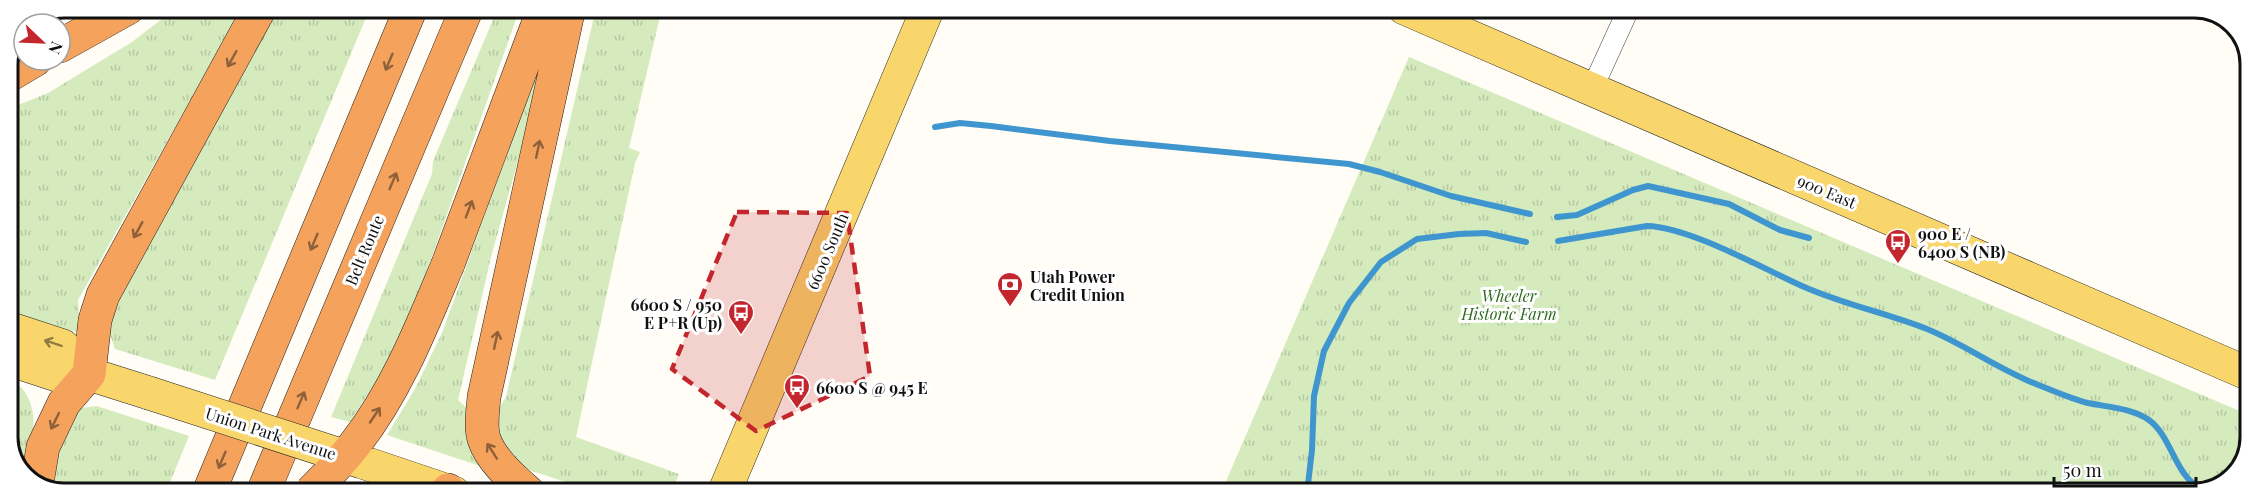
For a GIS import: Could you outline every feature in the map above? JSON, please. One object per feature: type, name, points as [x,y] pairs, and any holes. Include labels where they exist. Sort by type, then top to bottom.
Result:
[{"type":"highway","points":[[72,39],[110,18]]},
{"type":"highway","points":[[38,475],[43,447],[64,403],[89,374],[95,320],[103,295],[255,18]]},
{"type":"highway","points":[[213,483],[407,18]]},
{"type":"highway","name":"Belt Route","points":[[267,483],[463,18]]},
{"type":"highway","points":[[319,483],[355,444],[389,394],[418,335],[448,264],[540,18]]},
{"type":"highway","points":[[517,483],[493,454],[484,438],[482,420],[484,397],[567,18]]},
{"type":"main road","name":"6600 South","points":[[728,483],[924,18]]},
{"type":"main road","name":"900 East","points":[[1435,18],[1592,89],[2240,370]]},
{"type":"main road","name":"Union Park Avenue","points":[[18,331],[63,346],[89,374]]},
{"type":"main road","name":"Union Park Avenue","points":[[18,362],[57,375],[89,374],[423,483]]},
{"type":"street","points":[[1592,89],[1624,18]]},
{"type":"highlighted area","points":[[737,212],[847,213],[870,376],[756,431],[672,369]]},
{"type":"green space","points":[[163,18],[236,18],[78,300],[80,333],[18,315],[18,105],[48,93],[132,42]]},
{"type":"green space","points":[[274,18],[366,18],[215,380],[115,349],[109,331],[117,286]]},
{"type":"green space","points":[[494,18],[516,18],[418,296],[386,366],[350,422],[331,417],[432,174],[433,161]]},
{"type":"green space","points":[[594,18],[660,18],[629,148],[640,152],[635,163],[576,437],[679,474],[675,483],[569,483],[518,465],[500,443],[496,413],[506,397]]},
{"type":"green space","points":[[554,24],[556,25],[491,257],[458,400],[470,411],[480,466],[387,435],[415,389],[442,333]]},
{"type":"green space","name":"Wheeler Historic Farm","points":[[1409,57],[2240,411],[2239,446],[2234,460],[2214,478],[2194,483],[1225,483]]},
{"type":"green space","points":[[18,386],[28,397],[32,409],[33,435],[28,465],[24,460],[18,440]]},
{"type":"green space","points":[[97,406],[189,436],[170,483],[64,483],[52,481],[61,429],[81,408]]},
{"type":"waterway","points":[[935,127],[960,123],[1110,141],[1349,164],[1451,196],[1530,214]]},
{"type":"waterway","points":[[1557,217],[1577,215],[1633,190],[1648,186],[1729,204],[1780,230],[1809,238]]},
{"type":"waterway","points":[[1558,241],[1647,226],[1664,228],[1704,241],[1817,292],[1927,329],[2026,380],[2058,393],[2082,401],[2127,410],[2142,416],[2157,427],[2184,474],[2192,483]]},
{"type":"waterway","points":[[1308,483],[1314,396],[1324,351],[1349,303],[1381,262],[1417,239],[1486,233],[1526,242]]},
{"type":"place","name":"900 E / 6400 S (NB)","points":[[1898,265]]},
{"type":"place","name":"Utah Power Credit Union","points":[[1010,308]]},
{"type":"place","name":"6600 S / 950 E P+R (Up)","points":[[741,336]]},
{"type":"place","name":"6600 S @ 945 E","points":[[797,410]]}]
